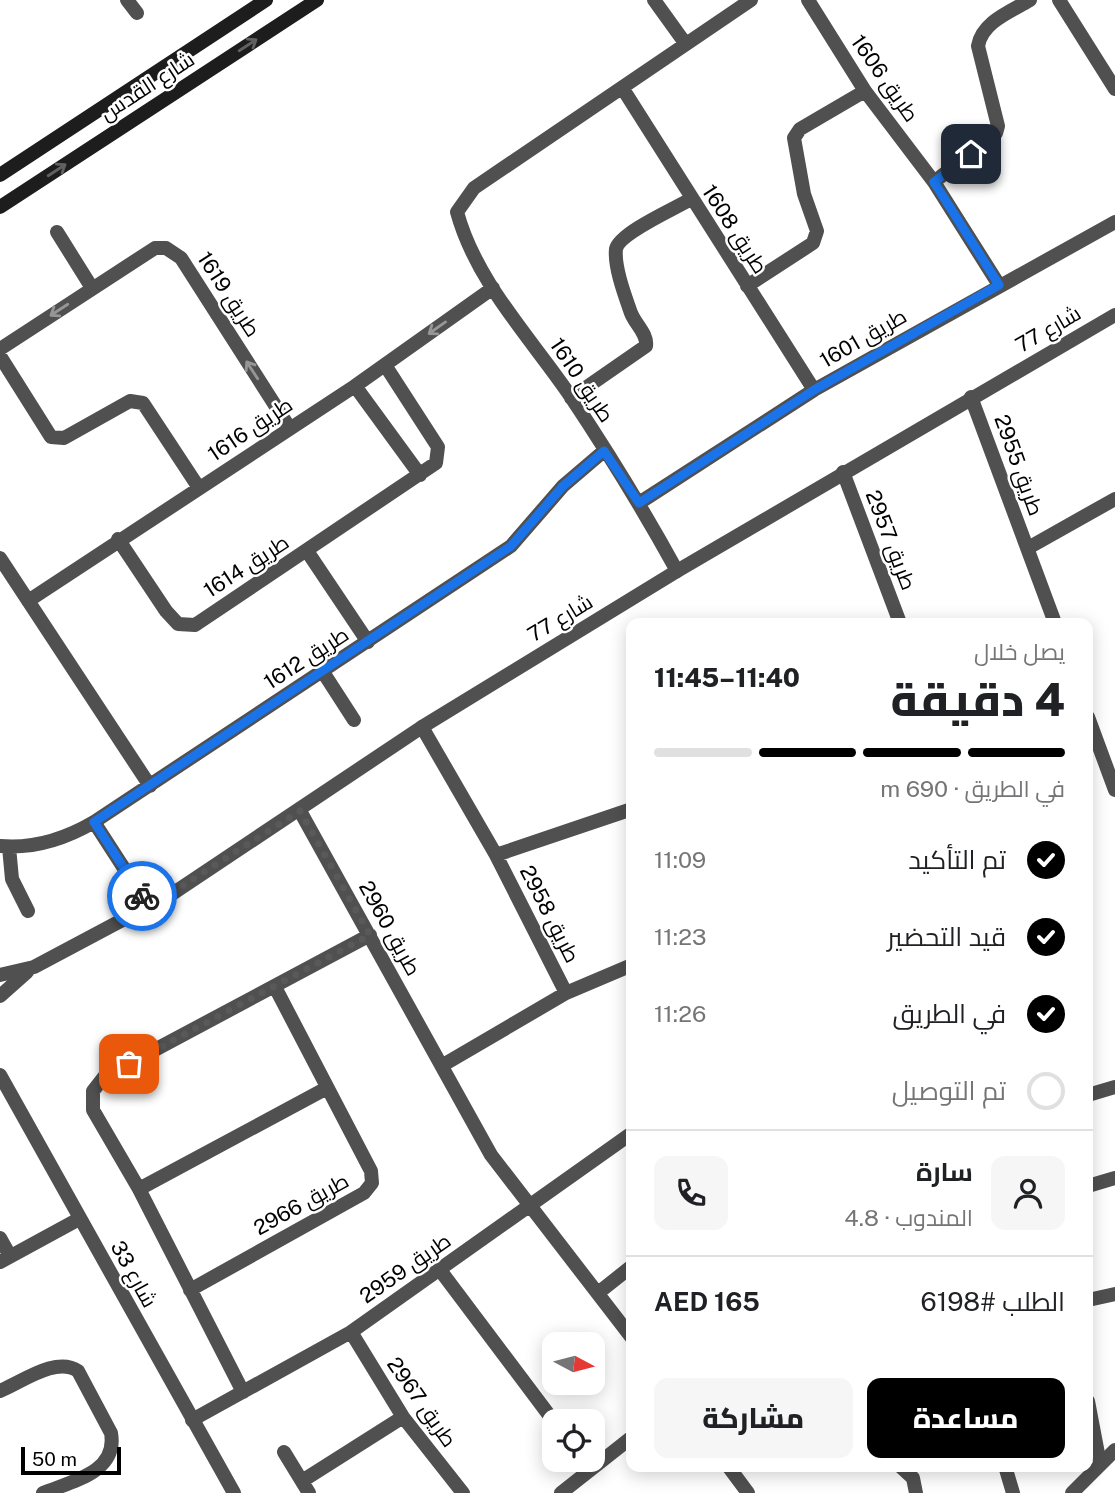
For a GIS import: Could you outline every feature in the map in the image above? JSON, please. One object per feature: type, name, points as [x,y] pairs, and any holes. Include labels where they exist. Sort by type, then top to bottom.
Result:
[{"type":"main road","name":"شارع القدس","points":[[0,174],[266,0]]},
{"type":"main road","name":"شارع القدس","points":[[0,207],[317,0]]},
{"type":"street","points":[[654,0],[685,43]]},
{"type":"street","points":[[624,89],[685,43],[751,0]]},
{"type":"street","name":"طريق 1606","points":[[808,0],[865,92],[934,182],[999,285]]},
{"type":"street","points":[[934,182],[996,133],[998,126],[978,46],[980,35],[990,24],[1030,0]]},
{"type":"street","points":[[1059,0],[1113,84]]},
{"type":"street","points":[[126,1],[137,13]]},
{"type":"street","name":"طريق 1608","points":[[624,89],[814,390]]},
{"type":"street","name":"طريق 1610","points":[[624,89],[474,188],[457,212],[470,250],[493,288],[571,398],[639,503],[677,570]]},
{"type":"street","points":[[747,286],[813,243],[817,231],[804,194],[793,138],[800,129],[865,92]]},
{"type":"street","points":[[571,398],[646,346],[647,339],[631,315],[617,263],[616,247],[625,237],[691,199]]},
{"type":"street","name":"طريق 1601","points":[[639,503],[814,390],[1115,222]]},
{"type":"street","points":[[57,232],[92,288]]},
{"type":"street","name":"طريق 1619","points":[[0,349],[155,248],[173,251],[181,258],[289,427]]},
{"type":"street","name":"طريق 1616","points":[[28,601],[118,539],[355,386],[493,288]]},
{"type":"street","name":"شارع 77","points":[[0,996],[34,967],[149,907],[300,811],[422,726],[677,570],[1115,315]]},
{"type":"street","points":[[0,356],[51,437],[64,438],[130,401],[143,403],[199,488]]},
{"type":"street","name":"طريق 1614","points":[[118,539],[166,611],[178,624],[195,625],[436,463],[438,447],[385,365]]},
{"type":"street","points":[[355,386],[420,475]]},
{"type":"street","name":"طريق 2955","points":[[971,397],[1053,618]]},
{"type":"street","name":"طريق 1612","points":[[5,846],[64,838],[94,822],[323,672],[511,546],[563,486],[604,451]]},
{"type":"street","name":"طريق 2957","points":[[843,472],[898,618]]},
{"type":"street","name":"طريق 2955","points":[[1028,548],[1115,499]]},
{"type":"street","points":[[307,551],[368,642]]},
{"type":"street","points":[[0,558],[150,786]]},
{"type":"street","points":[[323,672],[354,720]]},
{"type":"street","name":"طريق 2958","points":[[422,726],[496,855],[566,993]]},
{"type":"street","points":[[1093,731],[1115,790]]},
{"type":"street","name":"طريق 2960","points":[[300,811],[480,1136],[528,1205]]},
{"type":"street","name":"طريق 2958","points":[[496,855],[626,811]]},
{"type":"street","points":[[94,822],[149,907]]},
{"type":"street","points":[[5,846],[12,879],[28,911]]},
{"type":"street","points":[[243,1392],[139,1189],[93,1110],[91,1098],[95,1086],[104,1076],[370,935]]},
{"type":"street","name":"شارع 77","points":[[0,975],[34,967]]},
{"type":"street","points":[[443,1065],[566,993],[626,968]]},
{"type":"street","name":"طريق 2966","points":[[190,1290],[369,1189],[372,1183],[371,1171],[275,987]]},
{"type":"street","name":"شارع 33","points":[[0,1075],[234,1493]]},
{"type":"street","points":[[1093,1093],[1115,1087]]},
{"type":"street","points":[[139,1189],[327,1088]]},
{"type":"street","name":"طريق 2959","points":[[192,1420],[351,1332],[626,1137]]},
{"type":"street","points":[[1093,1185],[1115,1178]]},
{"type":"street","points":[[528,1205],[626,1330]]},
{"type":"street","points":[[0,1238],[5,1259],[79,1219]]},
{"type":"street","points":[[440,1270],[544,1409]]},
{"type":"street","points":[[598,1293],[626,1271]]},
{"type":"street","points":[[1093,1299],[1115,1294]]},
{"type":"street","name":"طريق 2967","points":[[351,1332],[403,1417],[463,1493]]},
{"type":"street","points":[[0,1391],[56,1366],[71,1367],[78,1371],[111,1433],[113,1442],[106,1462],[98,1470],[43,1493]]},
{"type":"street","points":[[284,1452],[305,1487],[403,1417]]},
{"type":"street","points":[[1093,1426],[1100,1464]]},
{"type":"street","points":[[605,1453],[626,1441]]},
{"type":"street","points":[[1093,1471],[1115,1450]]},
{"type":"street","points":[[561,1493],[579,1472]]},
{"type":"street","points":[[732,1472],[746,1492]]},
{"type":"street","points":[[906,1472],[913,1478],[916,1493]]},
{"type":"street","points":[[1007,1472],[1013,1493]]},
{"type":"street","points":[[1072,1493],[1092,1472]]},
{"type":"way so far","points":[[129,1064],[370,935],[300,811],[149,907],[142,896]]},
{"type":"route","points":[[142,896],[94,822],[511,546],[563,486],[604,451],[639,503],[814,390],[999,285],[934,182],[971,154]]}]
